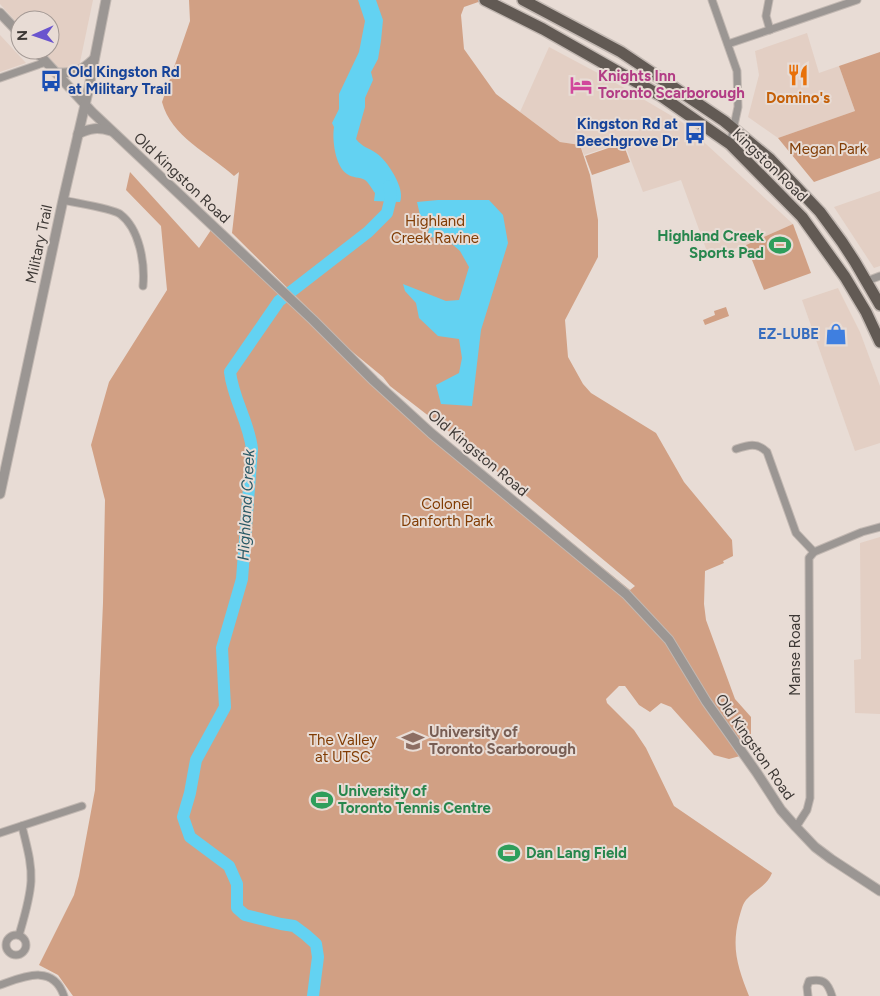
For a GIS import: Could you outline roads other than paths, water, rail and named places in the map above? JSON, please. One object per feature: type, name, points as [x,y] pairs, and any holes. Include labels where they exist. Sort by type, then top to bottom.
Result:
[{"type":"main road","name":"Kingston Road","points":[[484,0],[543,29],[661,96],[730,144],[802,217],[845,277],[866,312],[880,342]]},
{"type":"main road","name":"Kingston Road","points":[[523,0],[621,52],[734,128],[770,159],[820,212],[842,242],[880,305]]},
{"type":"street","name":"Military Trail","points":[[0,494],[106,0]]},
{"type":"street","points":[[712,0],[737,71],[738,107],[730,144]]},
{"type":"street","points":[[769,0],[766,16],[770,30]]},
{"type":"street","points":[[728,44],[858,0]]},
{"type":"street","points":[[0,13],[10,24]]},
{"type":"street","points":[[57,73],[76,73],[83,70],[95,58]]},
{"type":"street","points":[[0,78],[46,62]]},
{"type":"street","name":"Old Kingston Road","points":[[46,62],[85,104],[259,268],[374,381],[431,433],[626,594],[669,640],[706,701],[781,810],[821,852],[880,891]]},
{"type":"street","points":[[78,134],[93,128],[114,132]]},
{"type":"street","points":[[63,200],[116,212],[128,222],[137,239],[144,276],[143,286]]},
{"type":"street","points":[[867,281],[880,276]]},
{"type":"street","points":[[736,449],[753,445],[760,446],[767,452],[796,534],[814,552],[862,532],[880,527]]},
{"type":"street","name":"Manse Road","points":[[796,827],[807,810],[810,798],[809,558],[814,552]]},
{"type":"street","points":[[0,833],[82,806]]},
{"type":"street","points":[[19,936],[32,879],[29,854],[22,826]]},
{"type":"street","points":[[0,985],[30,975],[41,975],[56,982],[64,996]]},
{"type":"street","points":[[808,996],[807,987],[810,981],[817,979],[823,980],[829,985],[832,996]]},
{"type":"water","points":[[358,0],[376,0],[383,20],[378,59],[371,72],[373,80],[365,98],[365,107],[356,139],[363,146],[373,151],[390,168],[398,183],[401,196],[400,202],[374,201],[375,193],[369,184],[365,180],[349,175],[343,170],[335,152],[334,127],[332,123],[339,109],[339,94],[359,52],[365,21]]},
{"type":"water","points":[[489,200],[503,215],[508,243],[481,330],[472,406],[441,404],[436,385],[459,373],[462,358],[459,339],[438,336],[419,318],[416,303],[405,291],[403,284],[446,301],[459,300],[469,267],[460,251],[445,238],[427,237],[431,221],[420,215],[417,202]]},
{"type":"waterway","name":"Highland Creek","points":[[313,996],[318,957],[316,944],[294,926],[245,915],[237,908],[237,884],[229,866],[190,837],[183,817],[196,760],[225,707],[222,648],[242,579],[252,449],[248,429],[234,392],[230,372],[279,301],[368,232],[387,213],[391,197],[389,186]]},
{"type":"place","name":"Domino's","points":[[798,75]]},
{"type":"place","name":"Old Kingston Rd at Military Trail","points":[[51,81]]},
{"type":"place","name":"Knights Inn Toronto Scarborough","points":[[581,85]]},
{"type":"place","name":"Kingston Rd at Beechgrove Dr","points":[[695,133]]},
{"type":"place","name":"Highland Creek Sports Pad","points":[[780,245]]},
{"type":"place","name":"EZ-LUBE","points":[[836,334]]},
{"type":"place","name":"University of Toronto Scarborough","points":[[413,741]]},
{"type":"place","name":"University of Toronto Tennis Centre","points":[[322,800]]},
{"type":"place","name":"Dan Lang Field","points":[[509,853]]},
{"type":"park label","name":"Megan Park","points":[[828,149]]},
{"type":"park label","name":"Highland Creek Ravine","points":[[435,230]]},
{"type":"park label","name":"Colonel Danforth Park","points":[[447,512]]},
{"type":"park label","name":"The Valley at UTSC","points":[[343,748]]}]
